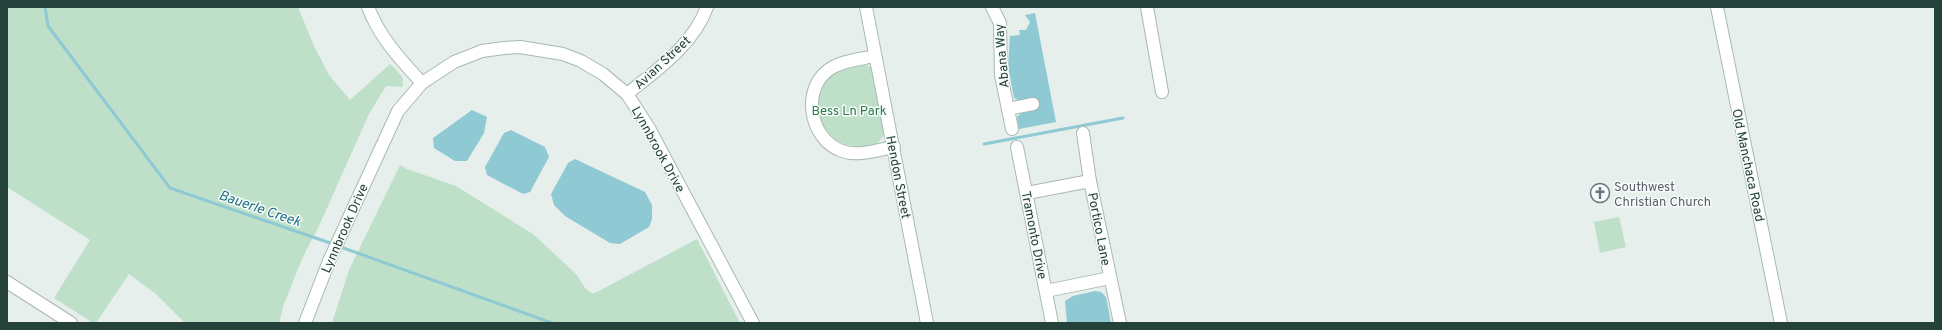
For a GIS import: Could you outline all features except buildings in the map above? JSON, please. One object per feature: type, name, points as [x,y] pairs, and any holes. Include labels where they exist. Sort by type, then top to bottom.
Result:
[{"type":"street","points":[[368,7],[375,24],[388,45],[422,84]]},
{"type":"street","name":"Avian Street","points":[[627,94],[681,47],[699,25],[707,7]]},
{"type":"street","name":"Hendon Street","points":[[866,7],[927,323]]},
{"type":"street","name":"Abana Way","points":[[992,7],[1000,23],[1001,75],[1012,129]]},
{"type":"street","points":[[1147,7],[1162,92]]},
{"type":"street","name":"Old Manchaca Road","points":[[1717,7],[1781,323]]},
{"type":"street","name":"Lynnbrook Drive","points":[[305,323],[329,261],[360,190],[398,111],[422,84],[454,62],[475,54],[504,48],[520,47],[563,54],[603,74],[627,94],[649,128],[753,323]]},
{"type":"street","points":[[875,56],[842,63],[825,73],[814,90],[812,102],[814,119],[823,138],[832,146],[843,151],[862,153],[894,147]]},
{"type":"street","points":[[1008,109],[1033,104]]},
{"type":"street","name":"Portico Lane","points":[[1083,133],[1090,181],[1120,323]]},
{"type":"street","name":"Tramonto Drive","points":[[1017,148],[1052,323]]},
{"type":"street","points":[[1027,193],[1090,181]]},
{"type":"street","points":[[1046,291],[1110,278]]},
{"type":"street","points":[[7,282],[66,322]]},
{"type":"green space","points":[[7,7],[298,7],[314,46],[329,75],[350,100],[390,64],[398,72],[403,80],[402,87],[386,86],[369,114],[319,226],[302,259],[284,304],[279,323],[185,323],[156,294],[129,274],[96,323],[93,323],[54,298],[90,240],[7,187]]},
{"type":"green space","name":"Bess Ln Park","points":[[862,64],[871,67],[884,134],[881,140],[874,144],[853,146],[842,143],[832,136],[825,128],[820,117],[818,106],[820,94],[825,83],[832,75],[842,70]]},
{"type":"green space","points":[[400,165],[407,169],[456,186],[533,234],[576,274],[585,288],[593,294],[697,239],[740,323],[332,323],[349,270]]},
{"type":"green space","points":[[1619,217],[1626,247],[1600,253],[1594,222]]},
{"type":"water","points":[[1035,13],[1056,122],[1019,129],[1017,117],[1022,112],[1020,101],[1014,98],[1008,66],[1010,36],[1020,35],[1019,30],[1026,30],[1030,22],[1025,15]]},
{"type":"water","points":[[472,110],[487,117],[484,133],[467,161],[455,161],[434,148],[433,138]]},
{"type":"water","points":[[511,130],[545,147],[549,157],[530,192],[523,194],[487,175],[485,167],[504,133]]},
{"type":"water","points":[[575,159],[645,192],[652,205],[652,219],[649,227],[620,244],[610,243],[565,216],[554,205],[551,194],[568,163]]},
{"type":"water","points":[[1095,291],[1101,292],[1106,297],[1111,323],[1067,323],[1065,301],[1073,296]]},
{"type":"waterway","name":"Bauerle Creek","points":[[45,7],[48,26],[170,188],[333,244]]},
{"type":"waterway","points":[[984,144],[1123,118]]},
{"type":"waterway","name":"Bauerle Creek","points":[[338,246],[552,323]]},
{"type":"place","name":"Southwest Christian Church","points":[[1600,193]]}]
